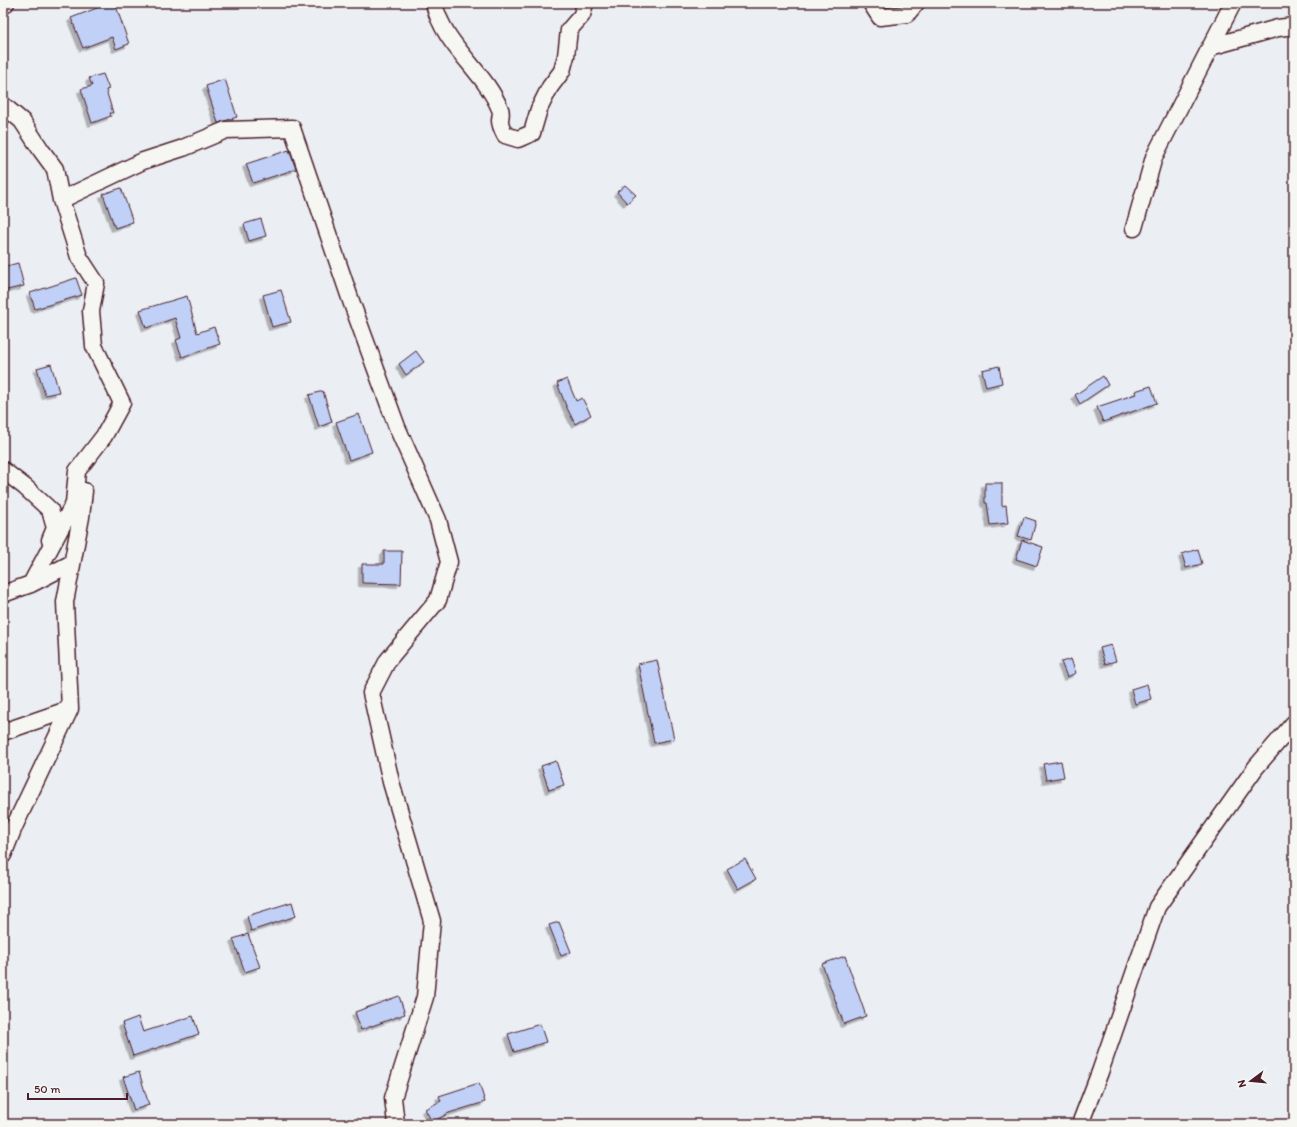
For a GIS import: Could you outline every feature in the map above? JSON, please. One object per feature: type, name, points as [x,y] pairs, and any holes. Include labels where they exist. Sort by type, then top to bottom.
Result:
[{"type":"street","points":[[3,6],[6,3]]},
{"type":"street","points":[[434,3],[436,14],[456,48],[489,89],[501,110],[500,122],[505,135],[518,139],[532,133],[542,102],[562,71],[566,56],[569,30],[582,15],[586,3]]},
{"type":"street","points":[[871,3],[880,17],[907,14],[916,3]]},
{"type":"street","points":[[1134,228],[1154,157],[1233,3]]},
{"type":"street","points":[[1210,47],[1278,28],[1294,26]]},
{"type":"street","points":[[3,105],[22,121],[55,169],[60,200],[79,257],[96,283],[91,312],[94,346],[122,403],[104,436],[77,471],[74,503],[31,584]]},
{"type":"street","points":[[60,200],[143,161],[176,150],[226,130],[292,128],[351,301],[397,427],[438,520],[449,562],[438,600],[388,660],[371,693],[391,782],[432,921],[425,997],[393,1098],[396,1124]]},
{"type":"street","points":[[3,855],[14,826],[70,709],[65,602],[83,501],[86,460]]},
{"type":"street","points":[[3,470],[25,487],[50,510],[55,528],[31,584]]},
{"type":"street","points":[[3,594],[31,584],[72,563]]},
{"type":"street","points":[[3,732],[70,709]]},
{"type":"street","points":[[1080,1124],[1100,1072],[1157,907],[1256,767],[1294,723]]},
{"type":"building","points":[[101,3],[115,3],[129,44],[116,49],[112,37],[83,48],[71,18],[102,6]]},
{"type":"building","points":[[103,74],[109,89],[106,90],[113,113],[110,113],[111,116],[92,123],[81,89],[92,86],[89,78]]},
{"type":"building","points":[[225,79],[237,117],[218,123],[206,86]]},
{"type":"building","points":[[289,150],[296,169],[253,183],[246,164]]},
{"type":"building","points":[[625,185],[636,195],[627,203],[617,192]]},
{"type":"building","points":[[121,188],[133,222],[115,228],[103,194]]},
{"type":"building","points":[[261,219],[266,236],[249,241],[244,224]]},
{"type":"building","points":[[18,263],[24,286],[3,291],[3,267]]},
{"type":"building","points":[[76,278],[82,295],[35,309],[30,293]]},
{"type":"building","points":[[281,290],[291,322],[272,327],[263,295]]},
{"type":"building","points":[[187,296],[197,333],[214,327],[220,344],[182,357],[176,340],[181,338],[175,318],[146,328],[140,310]]},
{"type":"building","points":[[416,351],[424,362],[406,375],[399,364]]},
{"type":"building","points":[[51,364],[59,392],[45,395],[37,368]]},
{"type":"building","points":[[999,366],[1002,383],[986,387],[982,370]]},
{"type":"building","points":[[1103,376],[1108,385],[1080,404],[1075,395]]},
{"type":"building","points":[[567,379],[576,401],[582,398],[591,415],[575,424],[557,383]]},
{"type":"building","points":[[1151,386],[1157,403],[1103,422],[1097,407],[1136,394],[1135,391]]},
{"type":"building","points":[[323,391],[332,422],[319,427],[309,395]]},
{"type":"building","points":[[359,414],[372,452],[349,460],[336,422]]},
{"type":"building","points":[[985,483],[1002,483],[1002,506],[1006,505],[1008,523],[990,525],[987,503],[985,503]]},
{"type":"building","points":[[1024,517],[1036,521],[1031,540],[1018,536]]},
{"type":"building","points":[[1022,540],[1043,547],[1037,566],[1016,559]]},
{"type":"building","points":[[1198,549],[1202,564],[1186,568],[1182,554]]},
{"type":"building","points":[[384,551],[402,551],[401,584],[362,583],[362,564],[384,564]]},
{"type":"building","points":[[1111,645],[1116,661],[1105,664],[1100,648]]},
{"type":"building","points":[[1071,659],[1076,673],[1067,677],[1061,662]]},
{"type":"building","points":[[657,660],[674,739],[654,743],[638,664]]},
{"type":"building","points":[[1147,684],[1151,699],[1135,704],[1131,689]]},
{"type":"building","points":[[556,761],[564,785],[549,790],[541,766]]},
{"type":"building","points":[[1061,761],[1064,777],[1046,780],[1043,764]]},
{"type":"building","points":[[745,859],[756,879],[738,889],[727,869]]},
{"type":"building","points":[[292,902],[296,916],[251,931],[247,916]]},
{"type":"building","points":[[559,922],[571,952],[561,956],[549,925]]},
{"type":"building","points":[[248,934],[260,967],[245,972],[233,939]]},
{"type":"building","points":[[845,956],[866,1016],[844,1024],[822,964]]},
{"type":"building","points":[[399,996],[405,1014],[361,1030],[355,1012]]},
{"type":"building","points":[[193,1016],[199,1034],[133,1056],[122,1023],[138,1017],[143,1032]]},
{"type":"building","points":[[540,1024],[546,1042],[514,1052],[508,1034]]},
{"type":"building","points":[[139,1072],[149,1105],[134,1110],[123,1077]]},
{"type":"building","points":[[479,1083],[485,1102],[449,1113],[432,1122],[425,1109],[441,1101],[439,1096]]}]
